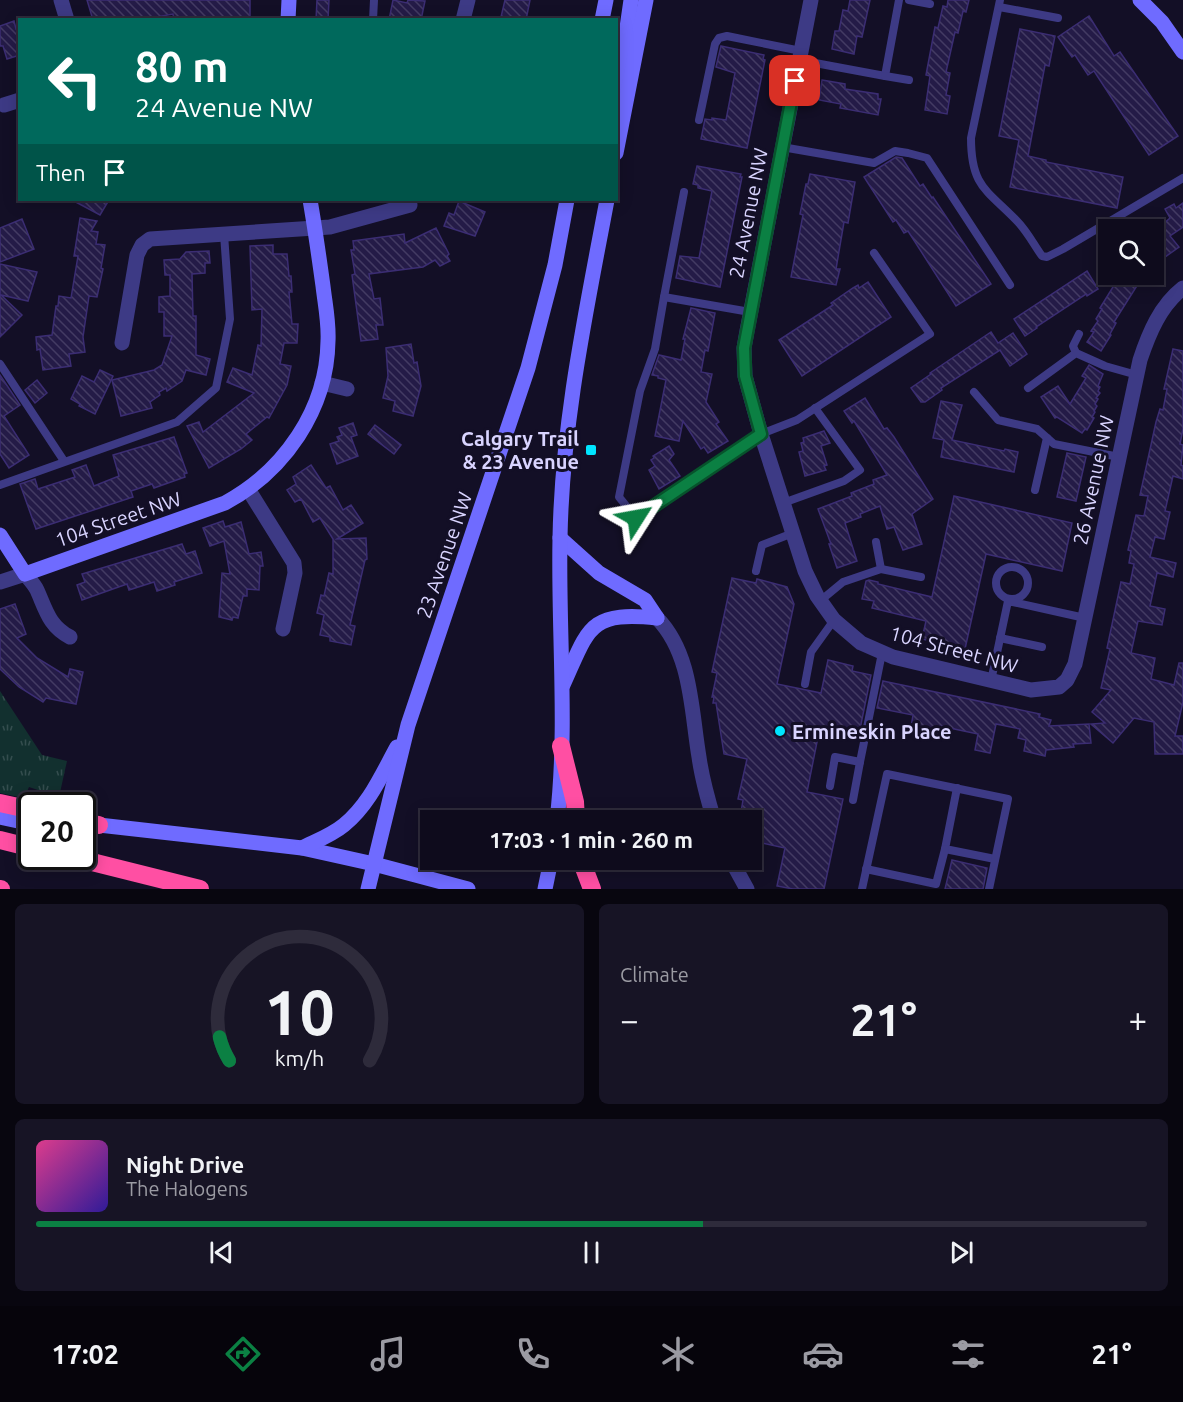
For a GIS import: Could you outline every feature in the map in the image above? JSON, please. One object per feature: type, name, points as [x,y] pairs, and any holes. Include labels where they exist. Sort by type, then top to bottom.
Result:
[{"type":"highway","points":[[561,746],[575,810]]},
{"type":"highway","points":[[0,803],[18,807]]},
{"type":"highway","points":[[0,840],[18,844]]},
{"type":"highway","points":[[96,863],[201,889]]},
{"type":"highway","points":[[584,870],[592,889]]},
{"type":"main road","points":[[288,18],[289,0]]},
{"type":"main road","points":[[602,18],[606,0]]},
{"type":"main road","points":[[621,130],[621,62],[631,0]]},
{"type":"main road","points":[[618,144],[646,0]]},
{"type":"main road","points":[[1140,0],[1162,21],[1183,52]]},
{"type":"main road","name":"104 Street NW","points":[[25,574],[225,503],[248,489],[273,468],[297,439],[308,420],[322,383],[328,354],[328,329],[310,201]]},
{"type":"main road","name":"23 Avenue NW","points":[[368,889],[408,725],[528,368],[555,265],[567,201]]},
{"type":"main road","points":[[558,810],[561,746],[560,538],[566,443],[572,390],[608,201]]},
{"type":"main road","points":[[0,535],[25,574]]},
{"type":"main road","points":[[560,538],[599,573],[645,600],[657,618]]},
{"type":"main road","points":[[561,690],[581,645],[592,628],[616,616],[657,618]]},
{"type":"main road","points":[[302,848],[343,826],[358,811],[374,791],[408,725]]},
{"type":"main road","points":[[0,817],[18,821]]},
{"type":"main road","points":[[96,825],[302,848],[468,889]]},
{"type":"main road","points":[[545,889],[549,870]]},
{"type":"street","points":[[61,0],[66,18]]},
{"type":"street","points":[[464,18],[468,0]]},
{"type":"street","name":"24 Avenue NW","points":[[761,434],[748,390],[743,362],[750,312],[811,0]]},
{"type":"street","points":[[4,105],[18,101]]},
{"type":"street","points":[[122,343],[137,255],[142,244],[154,237],[315,228],[337,225],[410,205]]},
{"type":"street","name":"26 Avenue NW","points":[[1059,687],[1067,680],[1075,664],[1143,353],[1156,321],[1170,300],[1183,288]]},
{"type":"street","points":[[322,383],[347,389]]},
{"type":"street","name":"104 Street NW","points":[[761,434],[805,571],[820,601],[834,620],[861,643],[912,663],[1031,690],[1059,687]]},
{"type":"street","points":[[248,489],[294,563],[295,573],[283,629]]},
{"type":"street","points":[[25,574],[36,587],[44,611],[53,625],[70,637]]},
{"type":"street","name":"104 Street NW","points":[[0,582],[25,574]]},
{"type":"street","points":[[657,618],[673,637],[683,663],[704,787],[711,810]]},
{"type":"street","points":[[736,870],[747,889]]},
{"type":"lane","points":[[373,18],[374,0]]},
{"type":"lane","points":[[885,76],[899,0]]},
{"type":"lane","points":[[909,0],[930,4]]},
{"type":"lane","points":[[1058,18],[1000,4],[971,138],[971,155],[978,181],[987,193],[1019,223],[1042,256],[1047,257],[1183,178]]},
{"type":"lane","points":[[699,120],[715,44],[719,38],[727,36],[909,80]]},
{"type":"lane","points":[[782,147],[874,163],[895,152],[927,158],[1010,285]]},
{"type":"lane","points":[[684,192],[655,349],[640,391],[618,497],[636,518],[761,434],[796,420],[930,334],[874,253]]},
{"type":"lane","points":[[0,485],[177,422],[216,388],[230,319],[224,234]]},
{"type":"lane","points":[[664,297],[750,312]]},
{"type":"lane","points":[[1079,334],[1072,346],[1076,353],[1105,366],[1137,375]]},
{"type":"lane","points":[[1028,388],[1076,353]]},
{"type":"lane","points":[[0,364],[64,461]]},
{"type":"lane","points":[[974,392],[998,420],[1037,429],[1054,444],[1119,457]]},
{"type":"lane","points":[[783,503],[844,481],[860,470],[815,408]]},
{"type":"lane","points":[[1035,490],[1047,438]]},
{"type":"lane","points":[[756,571],[762,545],[793,533]]},
{"type":"lane","points":[[876,542],[881,569]]},
{"type":"lane","points":[[1009,599],[1022,595],[1027,586],[1024,573],[1015,567],[1000,572],[996,582],[1000,592],[1009,599],[1085,618]]},
{"type":"lane","points":[[820,601],[843,582],[881,569],[921,577]]},
{"type":"lane","points":[[991,681],[1009,599]]},
{"type":"lane","points":[[804,684],[812,652],[834,620]]},
{"type":"lane","points":[[1000,638],[1042,647]]},
{"type":"lane","points":[[853,800],[882,653]]},
{"type":"lane","points":[[830,786],[835,757],[860,762]]},
{"type":"lane","points":[[862,889],[887,774],[1008,799],[989,889]]},
{"type":"lane","points":[[866,869],[936,884],[957,788]]},
{"type":"lane","points":[[945,849],[995,859]]},
{"type":"green space","points":[[0,691],[42,755],[67,761],[60,792],[44,792],[29,787],[27,792],[18,792],[18,797],[0,793]]},
{"type":"building","points":[[87,0],[250,0],[250,18],[174,18],[173,14],[151,18],[92,18]]},
{"type":"building","points":[[317,0],[329,0],[328,18],[316,18]]},
{"type":"building","points":[[393,0],[407,3],[408,0],[425,1],[421,18],[389,18]]},
{"type":"building","points":[[505,0],[530,0],[526,18],[501,17]]},
{"type":"building","points":[[850,0],[870,0],[862,37],[857,36],[854,54],[832,49],[835,31],[839,31],[843,10],[848,11]]},
{"type":"building","points":[[948,0],[969,0],[966,12],[963,11],[958,33],[955,32],[946,72],[950,73],[946,95],[950,96],[947,114],[925,110],[930,76],[926,75],[935,27],[938,28],[943,6],[947,7]]},
{"type":"building","points":[[1089,16],[1114,56],[1120,52],[1178,136],[1149,155],[1094,71],[1088,75],[1075,55],[1072,57],[1058,37]]},
{"type":"building","points":[[14,21],[16,29],[18,28],[18,56],[7,59],[3,46],[0,46],[0,26]]},
{"type":"building","points":[[1020,29],[1055,36],[1049,66],[1045,65],[1028,156],[1046,160],[1046,162],[1123,177],[1117,208],[1010,187],[1019,140],[999,136]]},
{"type":"building","points":[[721,46],[764,55],[765,60],[747,148],[701,139],[705,119],[726,120],[735,73],[716,67]]},
{"type":"building","points":[[822,80],[845,84],[845,89],[878,94],[878,99],[881,99],[878,115],[840,108],[841,104],[819,100]]},
{"type":"building","points":[[896,157],[902,158],[920,186],[923,184],[933,197],[991,284],[956,306],[908,231],[904,233],[896,220],[893,222],[864,177]]},
{"type":"building","points":[[697,166],[741,174],[740,177],[742,177],[720,287],[676,278],[680,256],[699,258],[712,191],[698,188],[698,185],[693,184]]},
{"type":"building","points":[[810,174],[855,182],[848,223],[844,222],[836,269],[840,269],[836,285],[791,277],[803,215],[800,214]]},
{"type":"building","points":[[74,201],[108,201],[100,215]]},
{"type":"building","points":[[459,201],[485,212],[475,236],[444,226],[449,213],[454,215]]},
{"type":"building","points":[[1183,203],[1183,227],[1170,236],[1179,247],[1164,258],[1164,223],[1170,218],[1165,209],[1174,204],[1176,208]]},
{"type":"building","points":[[80,218],[97,221],[91,231],[98,232],[96,244],[105,245],[97,297],[89,296],[83,337],[85,352],[69,354],[71,366],[43,370],[36,337],[52,335],[59,296],[71,298],[78,256],[74,256]]},
{"type":"building","points":[[22,219],[34,249],[0,262],[0,228]]},
{"type":"building","points":[[436,228],[449,254],[447,256],[450,261],[440,266],[435,260],[423,267],[369,274],[374,299],[380,298],[383,325],[376,325],[378,339],[361,341],[352,275],[355,274],[351,250],[354,250],[353,241],[404,234],[405,243]]},
{"type":"building","points":[[273,245],[273,254],[287,254],[289,276],[291,276],[292,292],[289,292],[292,324],[298,324],[297,343],[284,343],[280,364],[291,366],[287,385],[269,418],[267,417],[246,434],[252,440],[209,468],[187,426],[199,422],[203,432],[254,393],[227,382],[233,368],[252,375],[258,345],[261,346],[262,309],[252,310],[250,246]]},
{"type":"building","points":[[209,251],[210,263],[205,263],[205,273],[192,274],[193,316],[196,316],[196,355],[210,359],[206,375],[186,370],[182,381],[167,391],[166,388],[159,392],[160,395],[150,402],[152,408],[121,416],[112,380],[154,370],[162,365],[172,336],[164,336],[164,312],[159,312],[159,297],[170,296],[170,275],[165,275],[164,260],[180,259],[186,252]]},
{"type":"building","points":[[0,264],[37,272],[28,301],[1,295],[22,315],[0,337]]},
{"type":"building","points":[[1087,271],[1098,289],[1087,296],[1086,294],[1025,336],[1014,319]]},
{"type":"building","points":[[868,282],[891,317],[802,376],[779,340],[833,305],[831,303],[853,288],[858,285],[859,288]]},
{"type":"building","points":[[1114,285],[1137,285],[1114,322],[1116,323],[1111,335],[1101,351],[1087,342],[1094,332],[1091,331],[1098,321],[1096,319],[1102,309],[1100,308]]},
{"type":"building","points":[[691,308],[715,313],[708,351],[705,350],[701,372],[712,374],[706,402],[719,422],[716,424],[728,441],[708,453],[704,447],[701,449],[683,421],[679,441],[655,436],[666,380],[652,375],[659,355],[681,360],[685,339],[683,339]]},
{"type":"building","points":[[991,332],[998,343],[1013,333],[1027,354],[1010,366],[1000,350],[941,388],[942,390],[925,402],[921,402],[911,388]]},
{"type":"building","points":[[411,344],[421,386],[413,416],[393,411],[395,401],[383,398],[388,376],[386,348]]},
{"type":"building","points":[[1173,349],[1183,351],[1183,429],[1180,444],[1183,445],[1181,465],[1183,466],[1183,479],[1173,476],[1165,511],[1170,512],[1164,539],[1155,537],[1150,557],[1176,563],[1173,577],[1157,573],[1150,606],[1165,609],[1162,625],[1138,621],[1131,653],[1155,658],[1151,679],[1174,685],[1179,663],[1183,663],[1183,702],[1175,736],[1183,736],[1183,754],[1155,754],[1154,722],[1134,718],[1113,743],[1091,724],[1105,723],[1092,712],[1111,690],[1101,688],[1110,649],[1107,648],[1121,582],[1130,584],[1134,564],[1129,563],[1131,551],[1128,550],[1136,515],[1144,516],[1148,496],[1140,495],[1156,422],[1160,409],[1163,410],[1167,389],[1164,389]]},
{"type":"building","points":[[1089,365],[1103,374],[1098,386],[1100,393],[1096,398],[1098,399],[1095,404],[1097,406],[1092,417],[1094,418],[1087,430],[1085,429],[1082,433],[1057,417],[1055,418],[1041,397],[1058,386],[1070,404],[1086,378],[1082,376]]},
{"type":"building","points":[[100,370],[113,376],[95,414],[71,399],[82,376],[94,382]]},
{"type":"building","points":[[0,375],[20,405],[4,416],[29,455],[9,468],[0,454]]},
{"type":"building","points":[[37,380],[47,393],[35,403],[25,390]]},
{"type":"building","points":[[865,398],[884,429],[887,428],[894,437],[933,499],[912,514],[922,544],[903,550],[894,527],[887,529],[880,506],[845,523],[857,561],[837,568],[818,509],[852,496],[851,493],[874,484],[873,480],[887,475],[854,421],[852,423],[844,411]]},
{"type":"building","points":[[941,401],[962,405],[952,440],[1018,452],[1014,472],[941,457],[944,440],[933,438]]},
{"type":"building","points":[[353,423],[357,435],[351,437],[358,456],[337,464],[330,444],[339,441],[337,437],[342,435],[339,428]]},
{"type":"building","points":[[375,425],[401,445],[394,454],[368,434]]},
{"type":"building","points":[[824,431],[830,443],[821,446],[827,465],[824,466],[826,470],[805,476],[799,452],[803,451],[801,443],[804,442],[803,438]]},
{"type":"building","points":[[174,437],[187,473],[184,474],[185,477],[154,488],[152,484],[131,491],[133,497],[36,529],[20,484],[35,479],[38,489],[75,477],[72,470],[86,465],[94,486],[119,476],[113,455]]},
{"type":"building","points":[[669,446],[674,454],[669,460],[680,476],[659,489],[649,470],[655,466],[651,460],[653,456]]},
{"type":"building","points":[[1067,453],[1086,457],[1076,501],[1057,497]]},
{"type":"building","points":[[311,465],[326,488],[330,486],[343,510],[351,505],[363,523],[337,539],[366,538],[367,559],[350,625],[355,626],[351,645],[330,641],[330,637],[320,635],[324,615],[317,613],[321,595],[324,596],[329,573],[333,574],[333,539],[320,518],[313,522],[301,499],[295,502],[287,490],[296,484],[293,477]]},
{"type":"building","points":[[954,496],[1072,523],[1062,571],[986,554],[965,649],[922,639],[926,621],[872,608],[874,601],[862,599],[866,581],[869,580],[932,597]]},
{"type":"building","points":[[223,521],[225,527],[241,522],[249,554],[261,552],[263,566],[260,566],[259,590],[247,589],[247,596],[243,596],[238,618],[233,617],[232,620],[219,617],[222,573],[230,574],[224,541],[210,546],[203,528]]},
{"type":"building","points":[[182,544],[186,554],[195,551],[202,573],[174,582],[175,585],[157,591],[154,582],[129,590],[127,584],[82,600],[77,585],[85,582],[82,574]]},
{"type":"building","name":"Ermineskin Place","points":[[732,578],[756,583],[757,579],[787,587],[794,604],[777,684],[821,693],[828,660],[853,666],[852,671],[871,675],[859,734],[840,730],[838,735],[819,732],[807,792],[843,799],[824,889],[793,889],[777,886],[785,848],[762,843],[762,810],[741,810],[743,800],[738,799],[747,759],[724,754],[716,703],[713,703],[714,697],[712,697],[717,673],[712,672]]},
{"type":"building","points":[[15,604],[26,634],[17,638],[37,658],[68,677],[70,669],[83,672],[76,704],[46,698],[43,702],[19,687],[0,669],[0,609]]},
{"type":"building","points":[[883,681],[1040,714],[1039,717],[1051,720],[1049,726],[1089,724],[1091,743],[1046,750],[1045,756],[1024,751],[1026,740],[1018,738],[1020,729],[996,724],[990,753],[975,750],[978,734],[940,726],[939,733],[911,727],[913,715],[877,708]]},
{"type":"building","points":[[952,860],[987,868],[983,889],[945,889]]},
{"type":"place","name":"Calgary Trail & 23 Avenue","points":[[591,450]]},
{"type":"place","name":"Ermineskin Place","points":[[780,731]]},
{"type":"route","points":[[636,518],[761,434],[745,376],[744,348],[795,81]]}]
